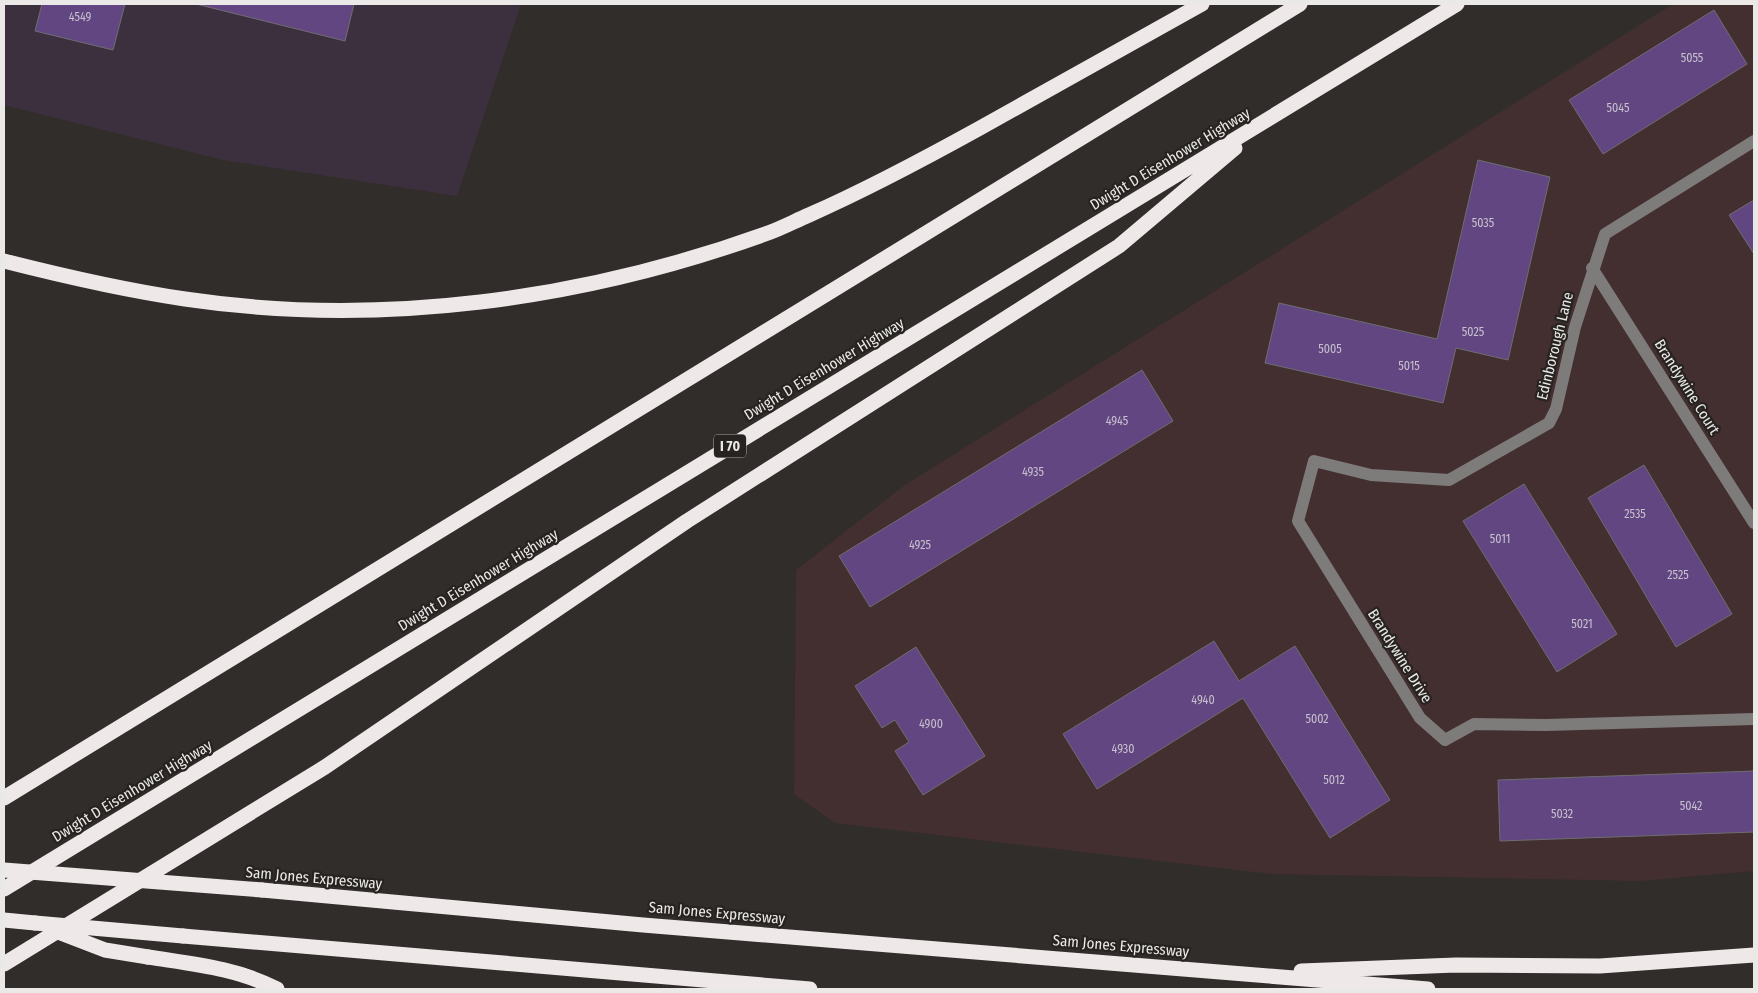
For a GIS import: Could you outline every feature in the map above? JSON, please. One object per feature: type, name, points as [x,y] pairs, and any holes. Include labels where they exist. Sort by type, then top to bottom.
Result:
[{"type":"highway","points":[[4,260],[103,285],[162,296],[292,308],[374,310],[442,306],[524,296],[621,276],[713,252],[768,233],[836,203],[902,171],[1202,4]]},
{"type":"highway","points":[[4,798],[1300,4]]},
{"type":"highway","name":"Dwight D Eisenhower Highway","points":[[4,889],[1457,4]]},
{"type":"highway","points":[[4,964],[325,767],[687,521],[1119,246],[1272,117]]},
{"type":"highway","name":"Sam Jones Expressway","points":[[4,870],[262,890],[1428,989]]},
{"type":"highway","points":[[4,920],[810,989]]},
{"type":"highway","points":[[35,923],[105,950],[220,968],[248,976],[277,989]]},
{"type":"highway","points":[[1232,973],[1456,965],[1600,966],[1754,956]]},
{"type":"street","name":"Edinborough Lane","points":[[1314,461],[1371,476],[1449,480],[1548,422],[1556,409],[1575,327],[1592,268],[1605,234],[1754,141]]},
{"type":"street","name":"Brandywine Court","points":[[1592,268],[1754,523]]},
{"type":"street","name":"Brandywine Drive","points":[[1314,461],[1298,521],[1420,718],[1445,740],[1474,724],[1546,725],[1754,719]]},
{"type":"shaded area","points":[[4,4],[521,4],[457,196],[223,160],[4,105]]},
{"type":"shaded area","points":[[1673,4],[1754,4],[1754,871],[1640,881],[1271,874],[835,823],[794,794],[796,570],[905,485]]},
{"type":"building","points":[[42,4],[125,4],[113,50],[35,31]]},
{"type":"building","points":[[196,4],[354,4],[345,41]]},
{"type":"building","points":[[1714,10],[1747,64],[1603,154],[1569,100]]},
{"type":"building","points":[[1478,160],[1550,177],[1508,360],[1456,348],[1443,403],[1265,363],[1279,303],[1437,339]]},
{"type":"building","points":[[1754,200],[1754,254],[1729,215]]},
{"type":"building","points":[[1142,370],[1173,421],[870,607],[839,556]]},
{"type":"building","points":[[1644,465],[1732,614],[1676,647],[1588,498]]},
{"type":"building","points":[[1524,484],[1617,634],[1557,672],[1463,521]]},
{"type":"building","points":[[1214,641],[1239,681],[1295,646],[1390,800],[1330,838],[1243,698],[1097,789],[1063,734]]},
{"type":"building","points":[[916,647],[985,756],[923,795],[895,751],[909,742],[895,720],[882,728],[855,686]]},
{"type":"building","points":[[1754,771],[1754,832],[1500,841],[1498,780]]}]
